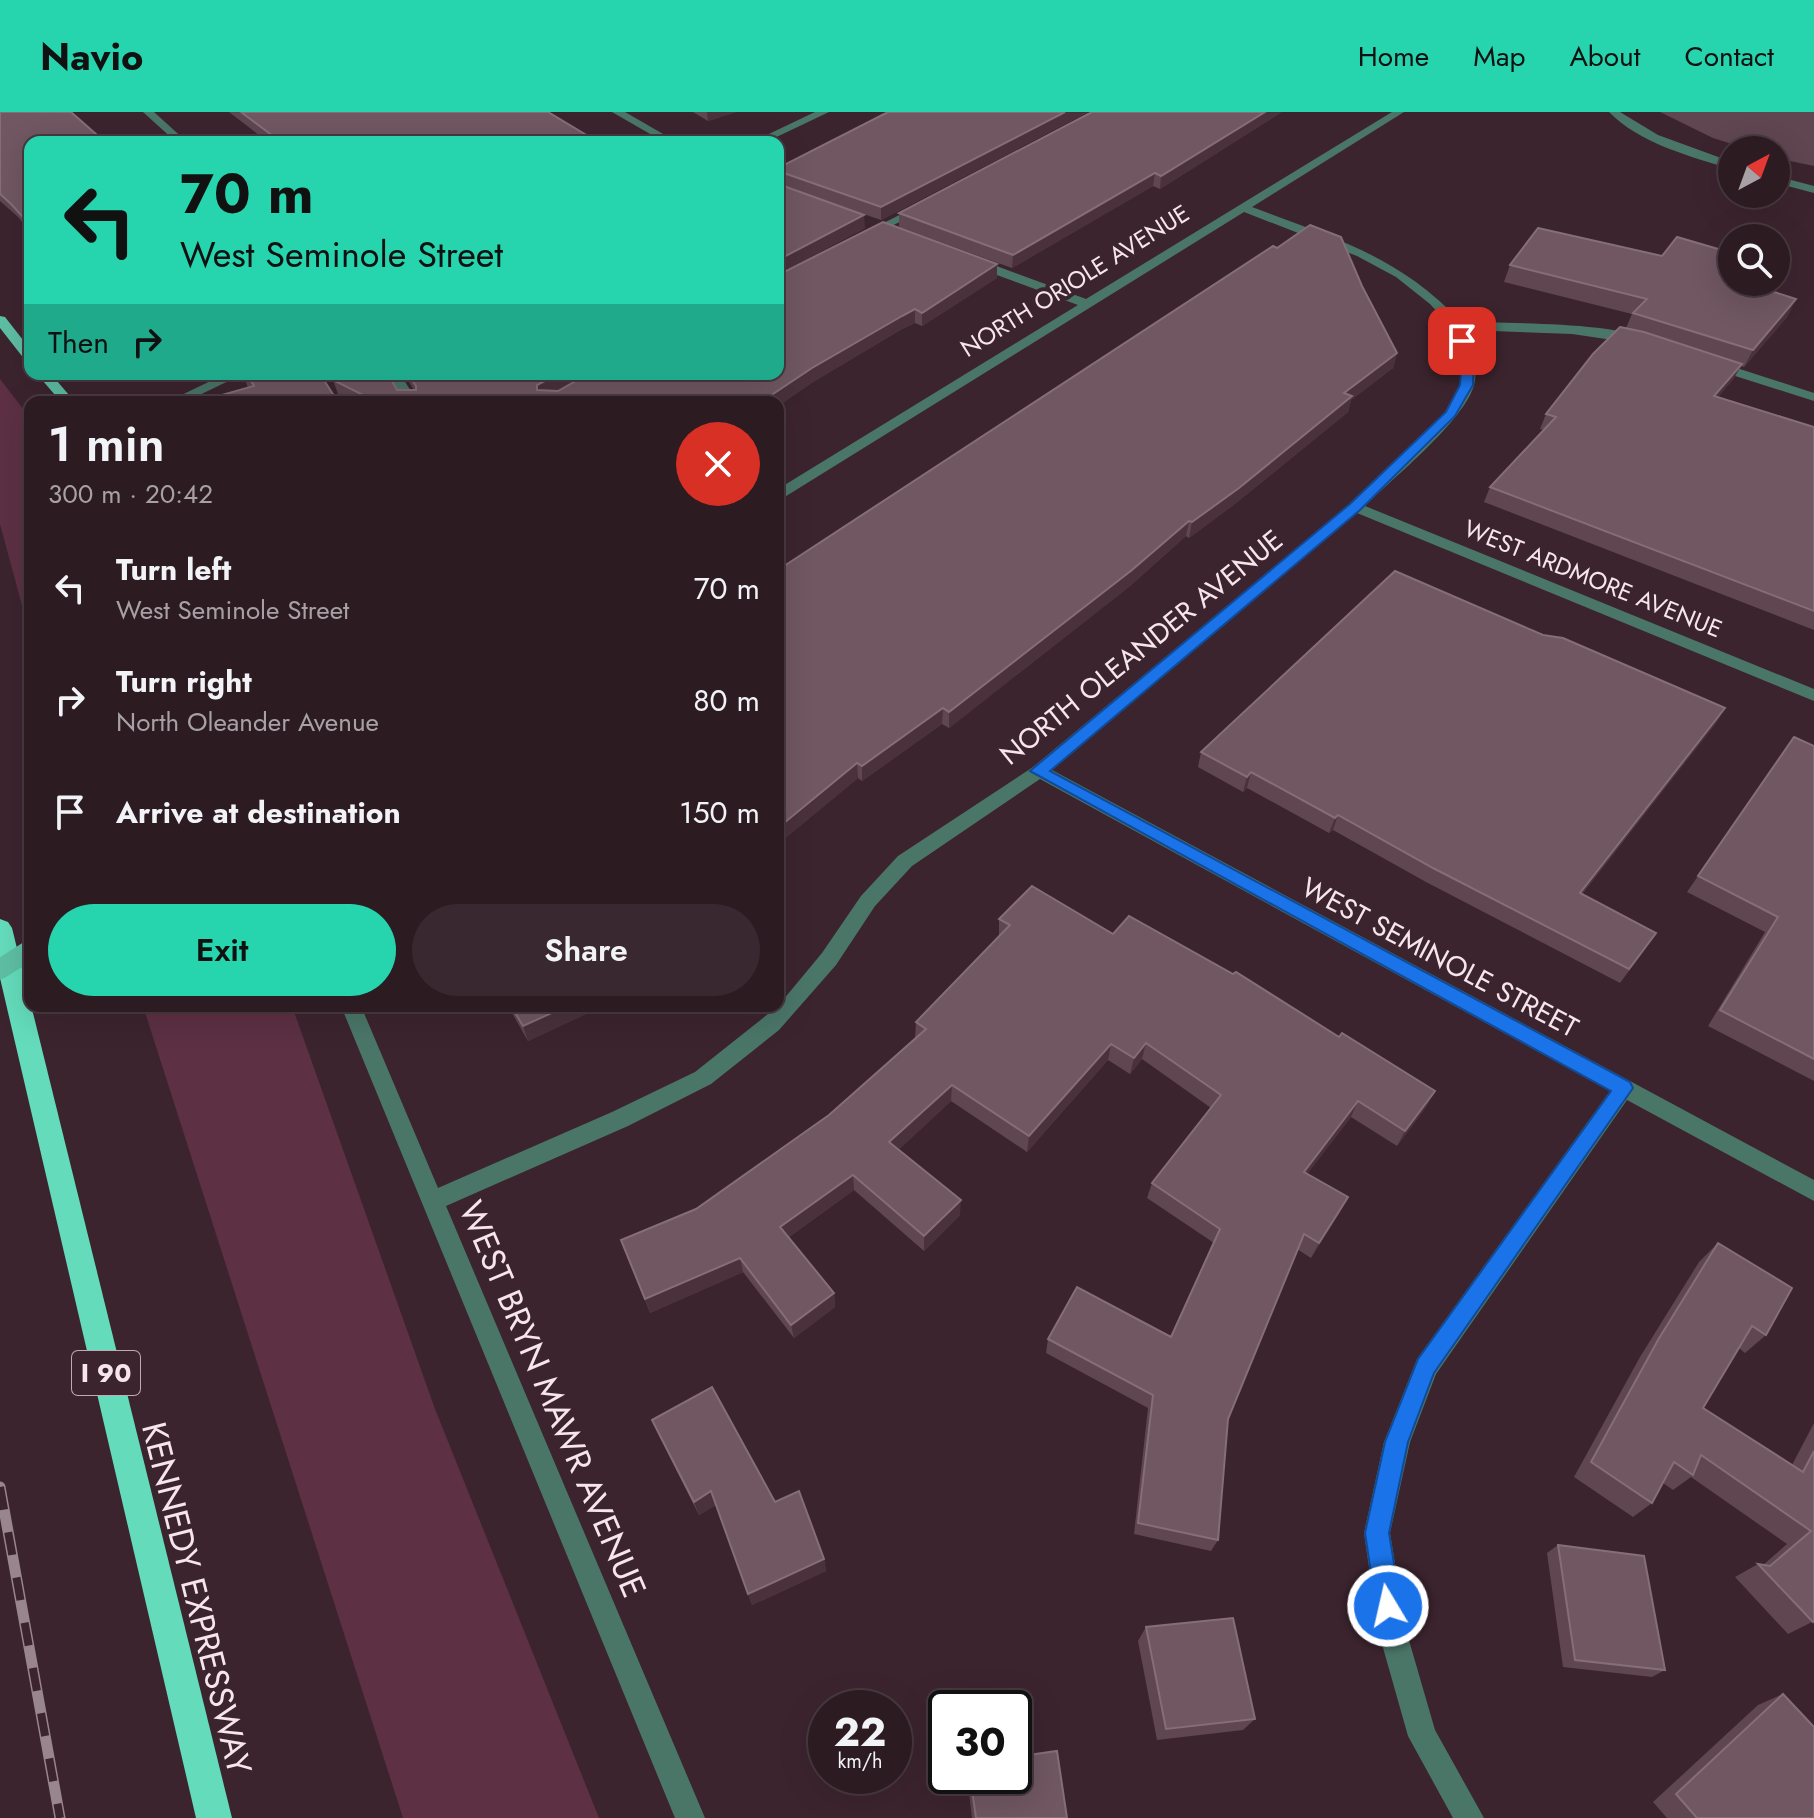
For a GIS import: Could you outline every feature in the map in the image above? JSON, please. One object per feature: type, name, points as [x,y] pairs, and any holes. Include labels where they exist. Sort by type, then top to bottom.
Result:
[{"type":"highway","name":"KENNEDY EXPRESSWAY","points":[[0,928],[214,1818]]},
{"type":"main road","points":[[0,320],[24,350]]},
{"type":"main road","points":[[49,380],[63,396]]},
{"type":"main road","points":[[0,969],[24,954]]},
{"type":"street","points":[[148,112],[175,136]]},
{"type":"street","points":[[617,112],[661,136]]},
{"type":"street","points":[[770,136],[824,112]]},
{"type":"street","name":"NORTH ORIOLE AVENUE","points":[[784,491],[1399,112]]},
{"type":"street","points":[[1614,112],[1622,120],[1670,143],[1718,161]]},
{"type":"street","points":[[1790,183],[1814,190]]},
{"type":"street","points":[[855,241],[936,199]]},
{"type":"street","points":[[1243,208],[1313,233],[1387,267],[1434,301],[1457,326],[1601,331],[1657,346]]},
{"type":"street","points":[[866,222],[895,233]]},
{"type":"street","points":[[954,255],[1087,304]]},
{"type":"street","name":"NORTH OLEANDER AVENUE","points":[[784,1010],[829,959],[868,901],[905,861],[1039,771],[1355,507],[1451,414],[1467,385],[1468,357],[1457,326]]},
{"type":"street","points":[[1700,360],[1814,397]]},
{"type":"street","points":[[187,396],[223,380]]},
{"type":"street","name":"WEST ARDMORE AVENUE","points":[[1355,507],[1814,695]]},
{"type":"street","name":"WEST SEMINOLE STREET","points":[[1039,771],[1814,1191]]},
{"type":"street","name":"WEST BRYN MAWR AVENUE","points":[[354,1012],[690,1818]]},
{"type":"street","name":"NORTH OLEANDER AVENUE","points":[[434,1200],[620,1119],[703,1078],[772,1024],[783,1012]]},
{"type":"street","points":[[1469,1818],[1422,1736],[1392,1630],[1377,1533],[1380,1518],[1397,1442],[1426,1367],[1624,1088]]},
{"type":"shaded area","points":[[0,379],[24,410],[24,613],[0,524]]},
{"type":"shaded area","points":[[145,1012],[294,1012],[435,1409],[599,1818],[403,1818]]},
{"type":"building","points":[[0,112],[71,112],[98,136],[24,136],[24,218],[0,194]]},
{"type":"building","points":[[241,112],[548,112],[588,136],[273,136]]},
{"type":"building","points":[[888,112],[1065,112],[881,207],[784,173],[784,165]]},
{"type":"building","points":[[1092,112],[1265,112],[1161,176],[1155,173],[1013,255],[899,213]]},
{"type":"building","points":[[784,186],[864,215],[784,257]]},
{"type":"building","points":[[883,222],[997,264],[922,313],[915,309],[902,316],[770,396],[365,396],[333,380],[391,380],[397,390],[416,390],[412,380],[547,380],[537,385],[537,390],[558,391],[577,380],[784,380],[784,272]]},
{"type":"building","points":[[1310,225],[1341,237],[1397,353],[1344,393],[1352,396],[1239,488],[1192,522],[1189,521],[1132,570],[949,712],[943,708],[862,766],[857,763],[784,823],[784,566],[1273,246],[1277,248]]},
{"type":"building","points":[[1538,228],[1662,256],[1677,237],[1718,249],[1718,296],[1787,296],[1796,299],[1753,350],[1633,313],[1647,299],[1510,265]]},
{"type":"building","points":[[1620,327],[1742,364],[1714,396],[1814,427],[1814,611],[1490,487],[1556,417],[1546,414],[1593,354]]},
{"type":"building","points":[[250,380],[324,380],[334,396],[218,396],[254,386]]},
{"type":"building","points":[[1395,571],[1543,635],[1563,638],[1725,708],[1580,893],[1656,933],[1629,969],[1433,868],[1338,815],[1335,818],[1251,772],[1247,777],[1201,752]]},
{"type":"building","points":[[1794,737],[1814,746],[1814,1059],[1720,1010],[1778,917],[1698,876]]},
{"type":"building","points":[[1032,886],[1113,934],[1129,916],[1233,974],[1236,972],[1339,1037],[1342,1033],[1435,1091],[1405,1131],[1358,1101],[1304,1172],[1348,1197],[1319,1243],[1304,1234],[1228,1419],[1218,1540],[1138,1523],[1153,1395],[1048,1339],[1077,1287],[1171,1337],[1220,1229],[1152,1183],[1221,1095],[1146,1043],[1134,1058],[1111,1044],[1029,1136],[952,1085],[889,1142],[961,1200],[924,1236],[853,1175],[780,1227],[834,1293],[791,1325],[740,1258],[645,1299],[621,1240],[696,1209],[829,1115],[926,1029],[916,1022],[1010,925],[999,919]]},
{"type":"building","points":[[515,1012],[554,1012],[523,1026]]},
{"type":"building","points":[[1718,1243],[1792,1288],[1766,1335],[1752,1326],[1703,1408],[1803,1472],[1814,1451],[1813,1622],[1758,1564],[1770,1566],[1811,1531],[1701,1455],[1693,1475],[1674,1462],[1652,1503],[1591,1462],[1658,1340]]},
{"type":"building","points":[[712,1387],[775,1502],[799,1491],[824,1559],[748,1594],[711,1491],[694,1502],[652,1420]]},
{"type":"building","points":[[1558,1545],[1644,1556],[1665,1670],[1575,1660]]},
{"type":"building","points":[[1233,1618],[1255,1719],[1166,1729],[1146,1627]]},
{"type":"building","points":[[1783,1694],[1814,1727],[1814,1818],[1697,1818],[1676,1794]]},
{"type":"building","points":[[1057,1751],[1067,1818],[976,1818],[973,1794],[1032,1794],[1032,1754]]},
{"type":"railway","points":[[0,1487],[60,1818]]},
{"type":"route","points":[[1388,1606],[1377,1533],[1397,1442],[1426,1367],[1624,1088],[1039,771],[1355,507],[1451,414],[1467,385],[1468,357],[1462,341]]}]
